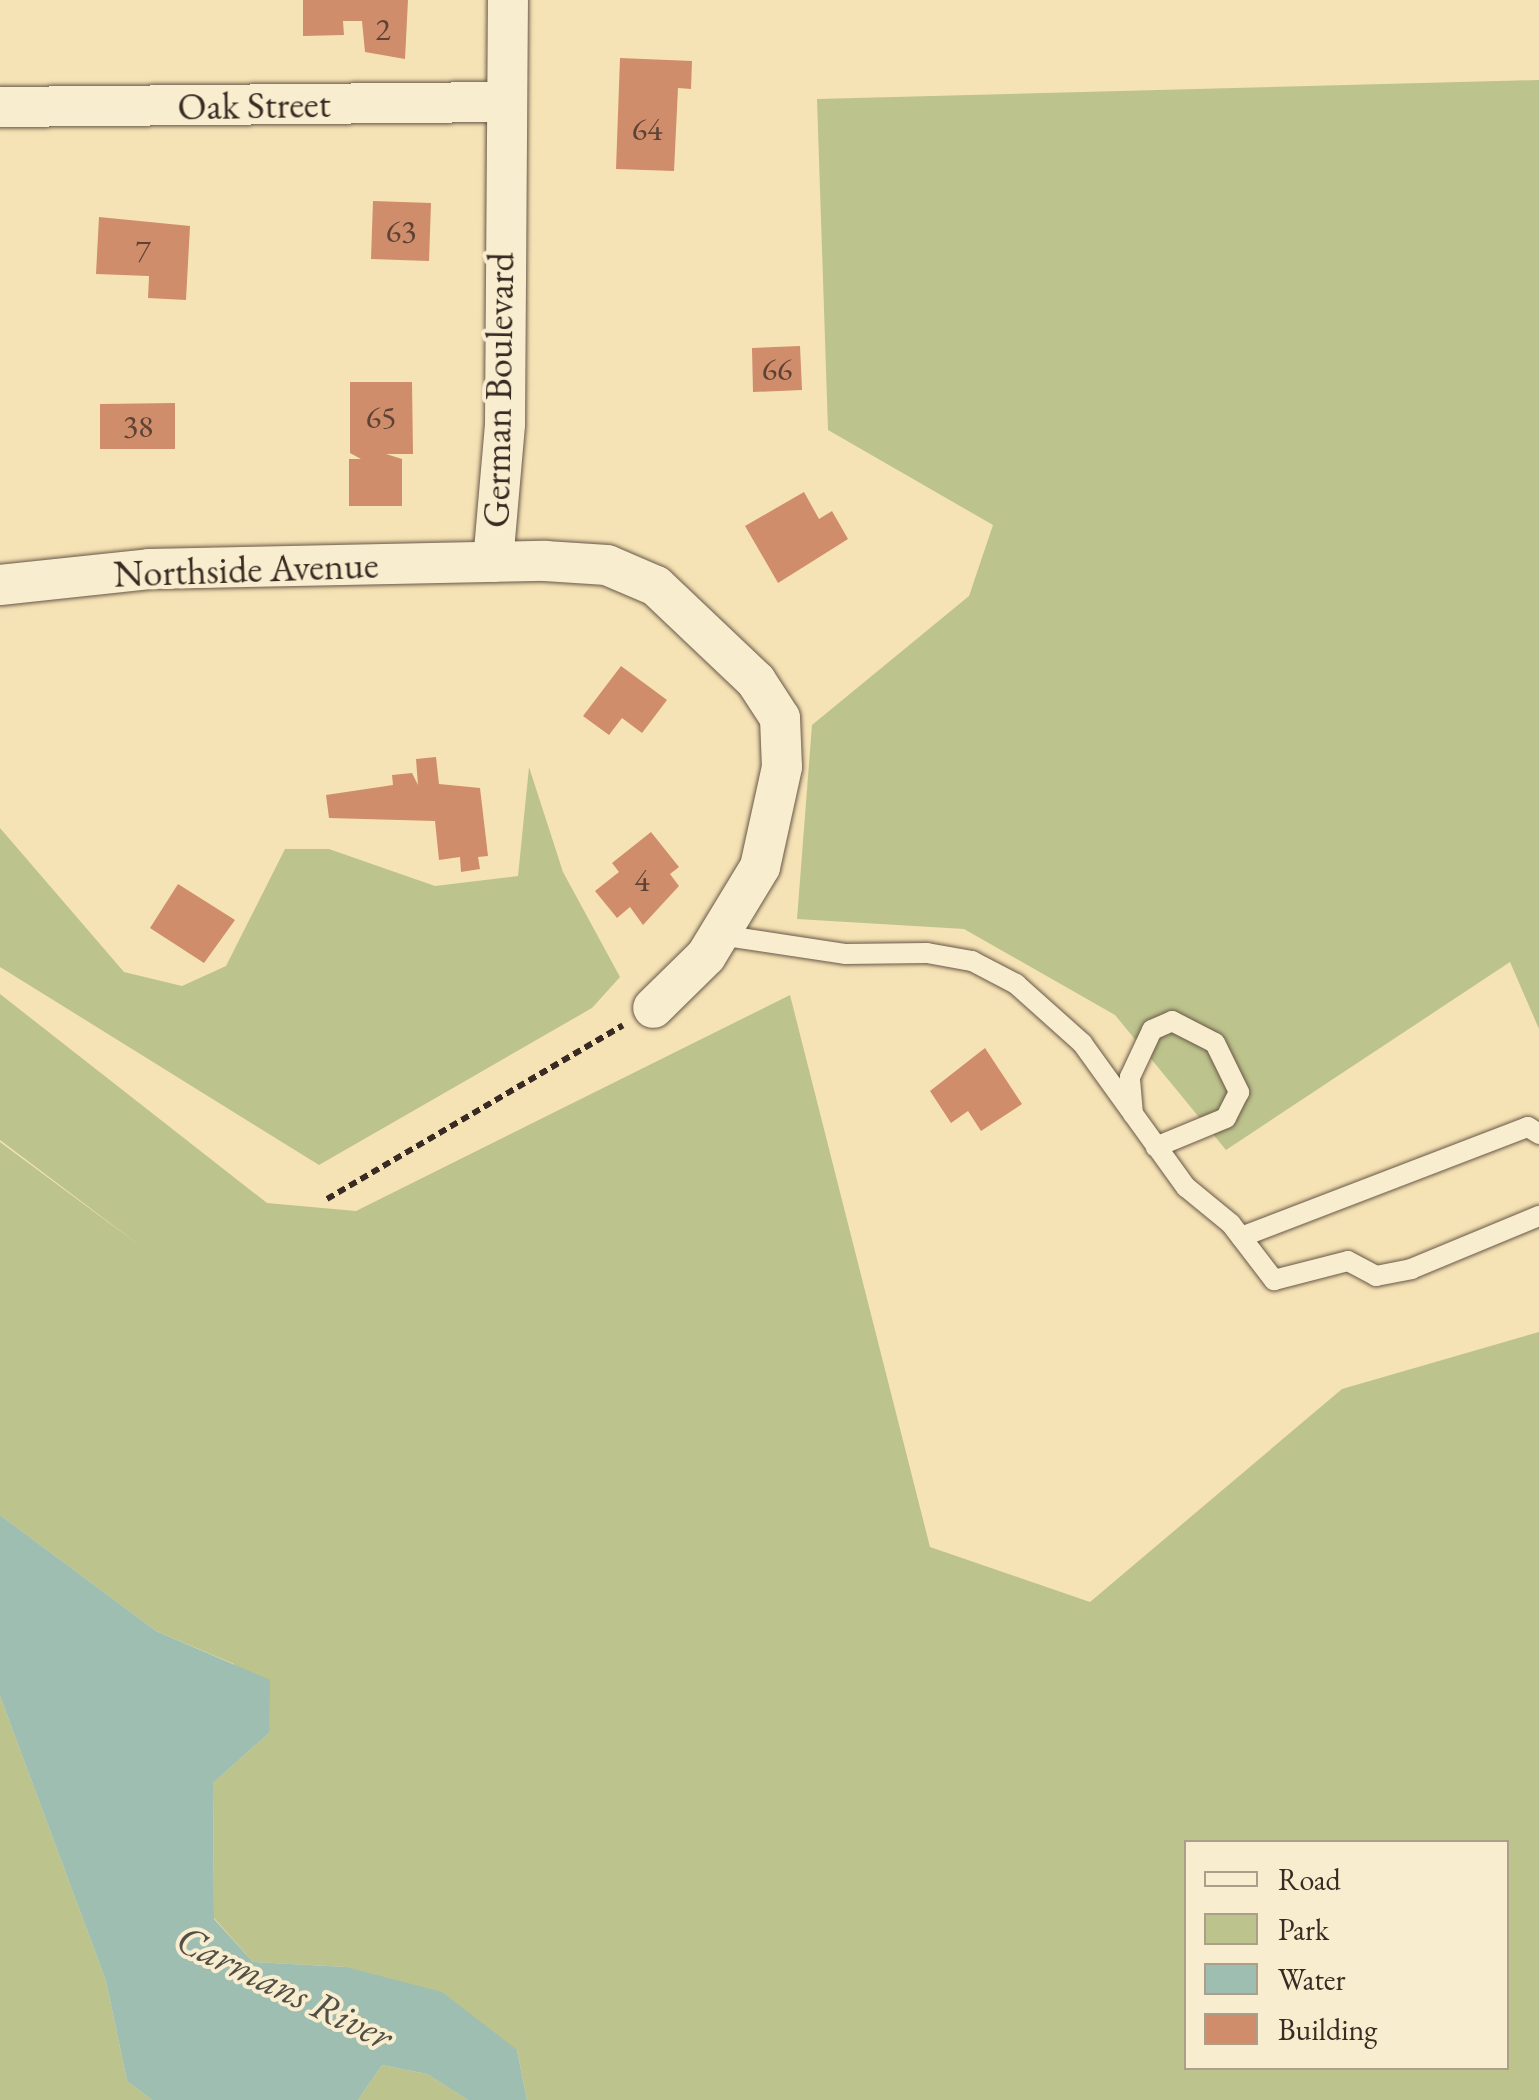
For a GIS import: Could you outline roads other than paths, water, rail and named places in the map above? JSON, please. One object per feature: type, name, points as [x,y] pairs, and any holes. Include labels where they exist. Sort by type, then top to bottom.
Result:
[{"type":"street","name":"German Boulevard","points":[[508,0],[504,424],[493,562],[607,566],[656,586],[716,634],[780,718],[782,767],[760,867],[720,935],[653,1008]]},
{"type":"street","name":"Oak Street","points":[[0,107],[507,102]]},
{"type":"street","name":"Northside Avenue","points":[[0,585],[148,570],[493,562]]},
{"type":"lane","points":[[720,935],[972,961],[1016,984],[1082,1043],[1156,1147],[1241,1237],[1274,1280],[1348,1261],[1376,1276],[1539,1216]]},
{"type":"lane","points":[[1133,1115],[1130,1077],[1152,1030],[1172,1020],[1215,1043],[1238,1092],[1226,1118],[1156,1147]]},
{"type":"lane","points":[[1241,1237],[1528,1128],[1539,1134]]},
{"type":"water","name":"Carmans River","points":[[0,1515],[156,1631],[270,1680],[269,1733],[213,1783],[214,1919],[253,1962],[346,1967],[442,1992],[517,2050],[527,2100],[468,2100],[427,2074],[382,2065],[358,2100],[152,2100],[127,2081],[106,1981],[0,1696]]}]
